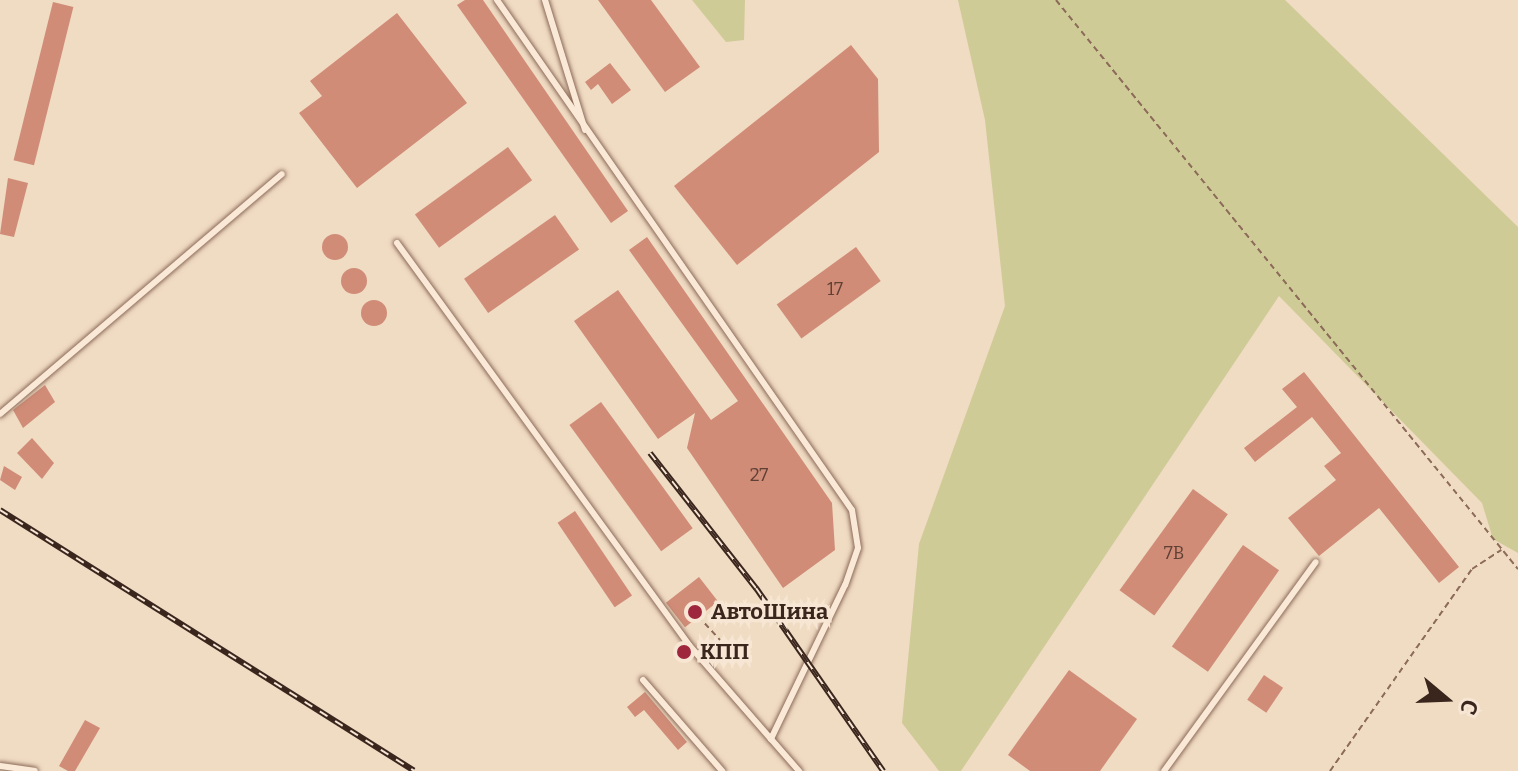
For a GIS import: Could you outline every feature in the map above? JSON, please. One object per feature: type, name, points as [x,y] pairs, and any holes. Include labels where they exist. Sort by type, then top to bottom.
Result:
[{"type":"lane","points":[[497,0],[586,134],[852,510],[858,548],[845,585],[771,739]]},
{"type":"lane","points":[[545,0],[586,134]]},
{"type":"lane","points":[[0,414],[282,174]]},
{"type":"lane","points":[[397,243],[689,645],[799,771]]},
{"type":"lane","points":[[1164,771],[1316,562]]},
{"type":"lane","points":[[643,680],[722,771]]},
{"type":"lane","points":[[0,766],[35,771]]},
{"type":"path","points":[[1056,0],[1518,569]]},
{"type":"path","points":[[1330,771],[1472,569],[1502,549]]},
{"type":"path","points":[[698,616],[732,653]]},
{"type":"shaded area","points":[[692,0],[745,0],[744,40],[726,42]]},
{"type":"shaded area","points":[[958,0],[1285,0],[1518,227],[1518,553],[1493,539],[1482,503],[1279,296],[961,771],[939,771],[902,723],[919,544],[1005,306],[985,120]]},
{"type":"building","points":[[465,0],[483,0],[628,211],[611,223],[457,5]]},
{"type":"building","points":[[598,0],[651,0],[700,67],[665,92]]},
{"type":"building","points":[[53,2],[73,7],[34,165],[14,160]]},
{"type":"building","points":[[397,13],[467,103],[357,188],[299,113],[322,96],[310,81]]},
{"type":"building","points":[[851,45],[878,79],[879,152],[737,265],[674,186]]},
{"type":"building","points":[[610,63],[631,90],[612,104],[598,84],[591,90],[585,82]]},
{"type":"building","points":[[508,147],[532,180],[439,248],[415,215]]},
{"type":"building","points":[[8,178],[28,183],[14,237],[0,234]]},
{"type":"building","points":[[555,215],[579,249],[488,313],[464,279]]},
{"type":"building","points":[[335,234],[344,238],[348,247],[344,256],[335,260],[326,256],[322,247],[326,238]]},
{"type":"building","points":[[647,237],[832,503],[835,550],[783,588],[687,448],[695,413],[658,439],[574,321],[618,290],[711,420],[738,401],[629,250]]},
{"type":"building","points":[[856,247],[881,281],[801,339],[777,305]]},
{"type":"building","points":[[354,268],[363,272],[367,281],[363,290],[354,294],[345,290],[341,281],[345,272]]},
{"type":"building","points":[[374,300],[383,304],[387,313],[383,322],[374,326],[365,322],[361,313],[365,304]]},
{"type":"building","points":[[1304,372],[1459,567],[1439,583],[1379,508],[1319,556],[1288,518],[1336,480],[1324,466],[1341,453],[1312,417],[1255,462],[1244,448],[1297,407],[1282,389]]},
{"type":"building","points":[[45,385],[55,402],[23,428],[13,410]]},
{"type":"building","points":[[601,402],[693,528],[661,551],[569,425]]},
{"type":"building","points":[[32,438],[54,463],[42,479],[17,453]]},
{"type":"building","points":[[4,466],[22,477],[15,490],[0,480]]},
{"type":"building","points":[[1193,489],[1228,514],[1154,615],[1120,590]]},
{"type":"building","points":[[575,511],[632,596],[615,607],[558,523]]},
{"type":"building","points":[[1243,545],[1279,570],[1208,672],[1172,647]]},
{"type":"building","points":[[699,577],[718,601],[685,627],[666,603]]},
{"type":"building","points":[[1069,670],[1137,719],[1100,771],[1030,771],[1008,755]]},
{"type":"building","points":[[1264,675],[1283,688],[1266,713],[1247,700]]},
{"type":"building","points":[[645,692],[687,742],[678,750],[644,710],[635,717],[627,707]]},
{"type":"building","points":[[85,720],[100,728],[75,771],[68,771],[59,766]]},
{"type":"railway","points":[[650,453],[756,588],[883,771]]},
{"type":"railway","points":[[0,510],[414,771]]},
{"type":"place","name":"АвтоШина","points":[[695,612]]},
{"type":"place","name":"КПП","points":[[684,652]]}]
